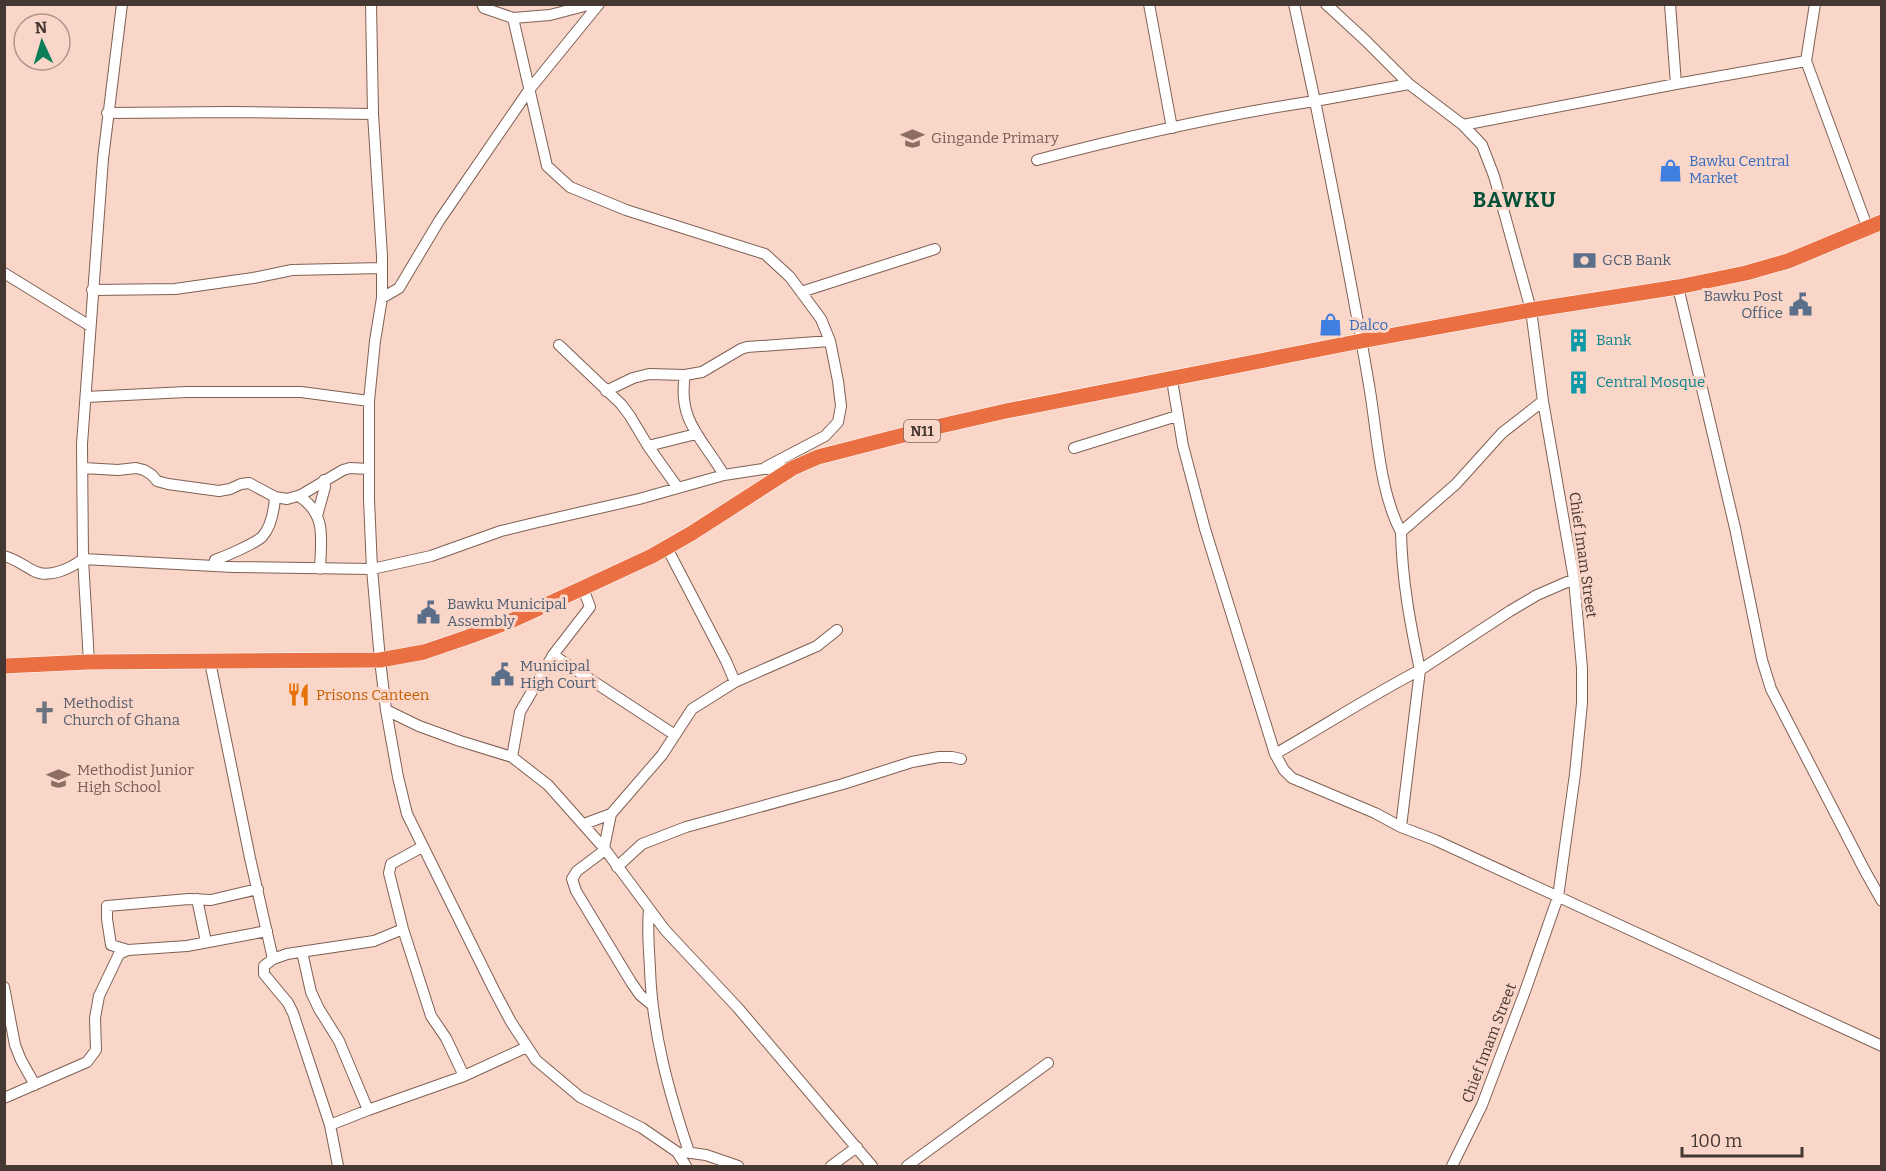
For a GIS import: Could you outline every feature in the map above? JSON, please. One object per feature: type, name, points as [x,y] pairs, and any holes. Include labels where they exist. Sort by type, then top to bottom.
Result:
[{"type":"highway","name":"N11","points":[[4,666],[89,662],[380,660],[424,652],[513,620],[667,548],[793,468],[819,457],[1006,411],[1361,341],[1531,310],[1678,287],[1746,273],[1788,261],[1875,225]]},
{"type":"street","points":[[89,662],[83,559],[82,444],[107,113],[122,4]]},
{"type":"street","points":[[371,4],[373,114],[382,268],[382,298],[369,401],[372,569],[387,710],[398,777],[407,814],[494,990],[511,1022],[536,1060],[580,1097],[642,1128],[683,1152],[726,1161],[738,1167]]},
{"type":"street","points":[[482,4],[484,8],[513,18],[550,15],[592,4]]},
{"type":"street","points":[[382,298],[399,288],[439,221],[529,90],[599,4]]},
{"type":"street","points":[[1149,4],[1172,128]]},
{"type":"street","points":[[1294,4],[1361,341],[1379,453],[1388,494],[1401,532],[1402,572],[1420,670],[1401,827]]},
{"type":"street","name":"Chief Imam Street","points":[[1326,4],[1409,84],[1463,126],[1482,145],[1492,172],[1531,310],[1543,401],[1574,579],[1582,668],[1582,703],[1558,897],[1486,1095],[1452,1167]]},
{"type":"street","points":[[1670,4],[1676,84]]},
{"type":"street","points":[[1815,4],[1806,61],[1875,225]]},
{"type":"street","points":[[513,18],[547,166],[570,187],[626,210],[765,254],[790,277],[820,319],[830,341],[841,405],[838,422],[825,436],[763,469]]},
{"type":"street","points":[[1463,126],[1806,61]]},
{"type":"street","points":[[1037,160],[1207,119],[1409,84]]},
{"type":"street","points":[[107,113],[373,114]]},
{"type":"street","points":[[801,292],[935,249]]},
{"type":"street","points":[[92,290],[175,289],[291,270],[382,268]]},
{"type":"street","points":[[4,273],[90,326]]},
{"type":"street","points":[[1678,287],[1770,689],[1881,901]]},
{"type":"street","points":[[606,391],[633,378],[649,374],[685,375],[702,372],[741,349],[830,341]]},
{"type":"street","points":[[559,345],[630,416],[678,488]]},
{"type":"street","points":[[685,375],[686,414],[696,434],[724,475]]},
{"type":"street","points":[[1172,380],[1183,446],[1205,529],[1275,754],[1284,770],[1292,778],[1435,840],[1881,1046]]},
{"type":"street","points":[[86,397],[186,392],[301,392],[369,401]]},
{"type":"street","points":[[1401,532],[1456,484],[1502,433],[1543,401]]},
{"type":"street","points":[[1074,448],[1177,416]]},
{"type":"street","points":[[648,446],[696,434]]},
{"type":"street","points":[[82,468],[118,470],[136,468],[144,470],[157,481],[212,490],[230,489],[249,483],[275,497],[287,499],[299,496],[324,480],[350,468],[369,469]]},
{"type":"street","points":[[4,556],[36,573],[44,574],[74,566],[83,559],[214,566],[372,569],[431,556],[523,525],[639,499],[724,475],[763,469],[793,468]]},
{"type":"street","points":[[317,516],[325,487],[324,480]]},
{"type":"street","points":[[299,496],[309,503],[317,516],[320,531],[320,569]]},
{"type":"street","points":[[214,566],[215,560],[236,552],[262,537],[271,520],[275,497]]},
{"type":"street","points":[[667,548],[735,682]]},
{"type":"street","points":[[1275,754],[1357,706],[1378,691],[1420,670],[1537,595],[1574,579]]},
{"type":"street","points":[[512,757],[520,712],[553,655],[590,607],[583,588]]},
{"type":"street","points":[[584,824],[611,814],[662,755],[692,709],[735,682],[817,646],[837,630]]},
{"type":"street","points":[[553,655],[675,735]]},
{"type":"street","points":[[210,662],[273,959]]},
{"type":"street","points":[[387,710],[419,726],[512,757],[548,785],[584,824],[665,930],[738,1008],[873,1167]]},
{"type":"street","points":[[617,867],[642,844],[686,827],[912,762],[939,757],[961,759]]},
{"type":"street","points":[[611,814],[604,849],[577,871],[572,879],[576,891],[631,982],[640,995],[651,1004]]},
{"type":"street","points":[[422,847],[395,861],[389,868],[403,930],[431,1016],[446,1038],[464,1076]]},
{"type":"street","points":[[128,950],[111,945],[107,906],[197,899],[211,900],[258,889]]},
{"type":"street","points":[[197,899],[206,942]]},
{"type":"street","points":[[649,909],[647,947],[651,1004],[686,1167]]},
{"type":"street","points":[[338,1167],[330,1125],[293,1012],[264,974],[264,966],[273,959],[287,954],[374,941],[403,930]]},
{"type":"street","points":[[4,1098],[87,1062],[96,1050],[99,996],[119,954],[128,950],[187,946],[267,931]]},
{"type":"street","points":[[302,952],[311,992],[339,1041],[368,1110]]},
{"type":"street","points":[[4,987],[15,1045],[35,1085]]},
{"type":"street","points":[[330,1125],[464,1076],[527,1047]]},
{"type":"street","points":[[907,1167],[1048,1063]]},
{"type":"street","points":[[831,1167],[857,1147]]},
{"type":"place","name":"Gingande Primary","points":[[913,138]]},
{"type":"place","name":"Bawku Central Market","points":[[1671,170]]},
{"type":"place","name":"GCB Bank","points":[[1584,260]]},
{"type":"place","name":"Bawku Post Office","points":[[1801,305]]},
{"type":"place","name":"Dalco","points":[[1331,325]]},
{"type":"place","name":"Bank","points":[[1578,340]]},
{"type":"place","name":"Central Mosque","points":[[1578,382]]},
{"type":"place","name":"Bawku Municipal Assembly","points":[[429,613]]},
{"type":"place","name":"Municipal High Court","points":[[502,675]]},
{"type":"place","name":"Prisons Canteen","points":[[298,695]]},
{"type":"place","name":"Methodist Church of Ghana","points":[[45,712]]},
{"type":"place","name":"Methodist Junior High School","points":[[59,779]]},
{"type":"district","name":"BAWKU","points":[[1515,200]]}]
